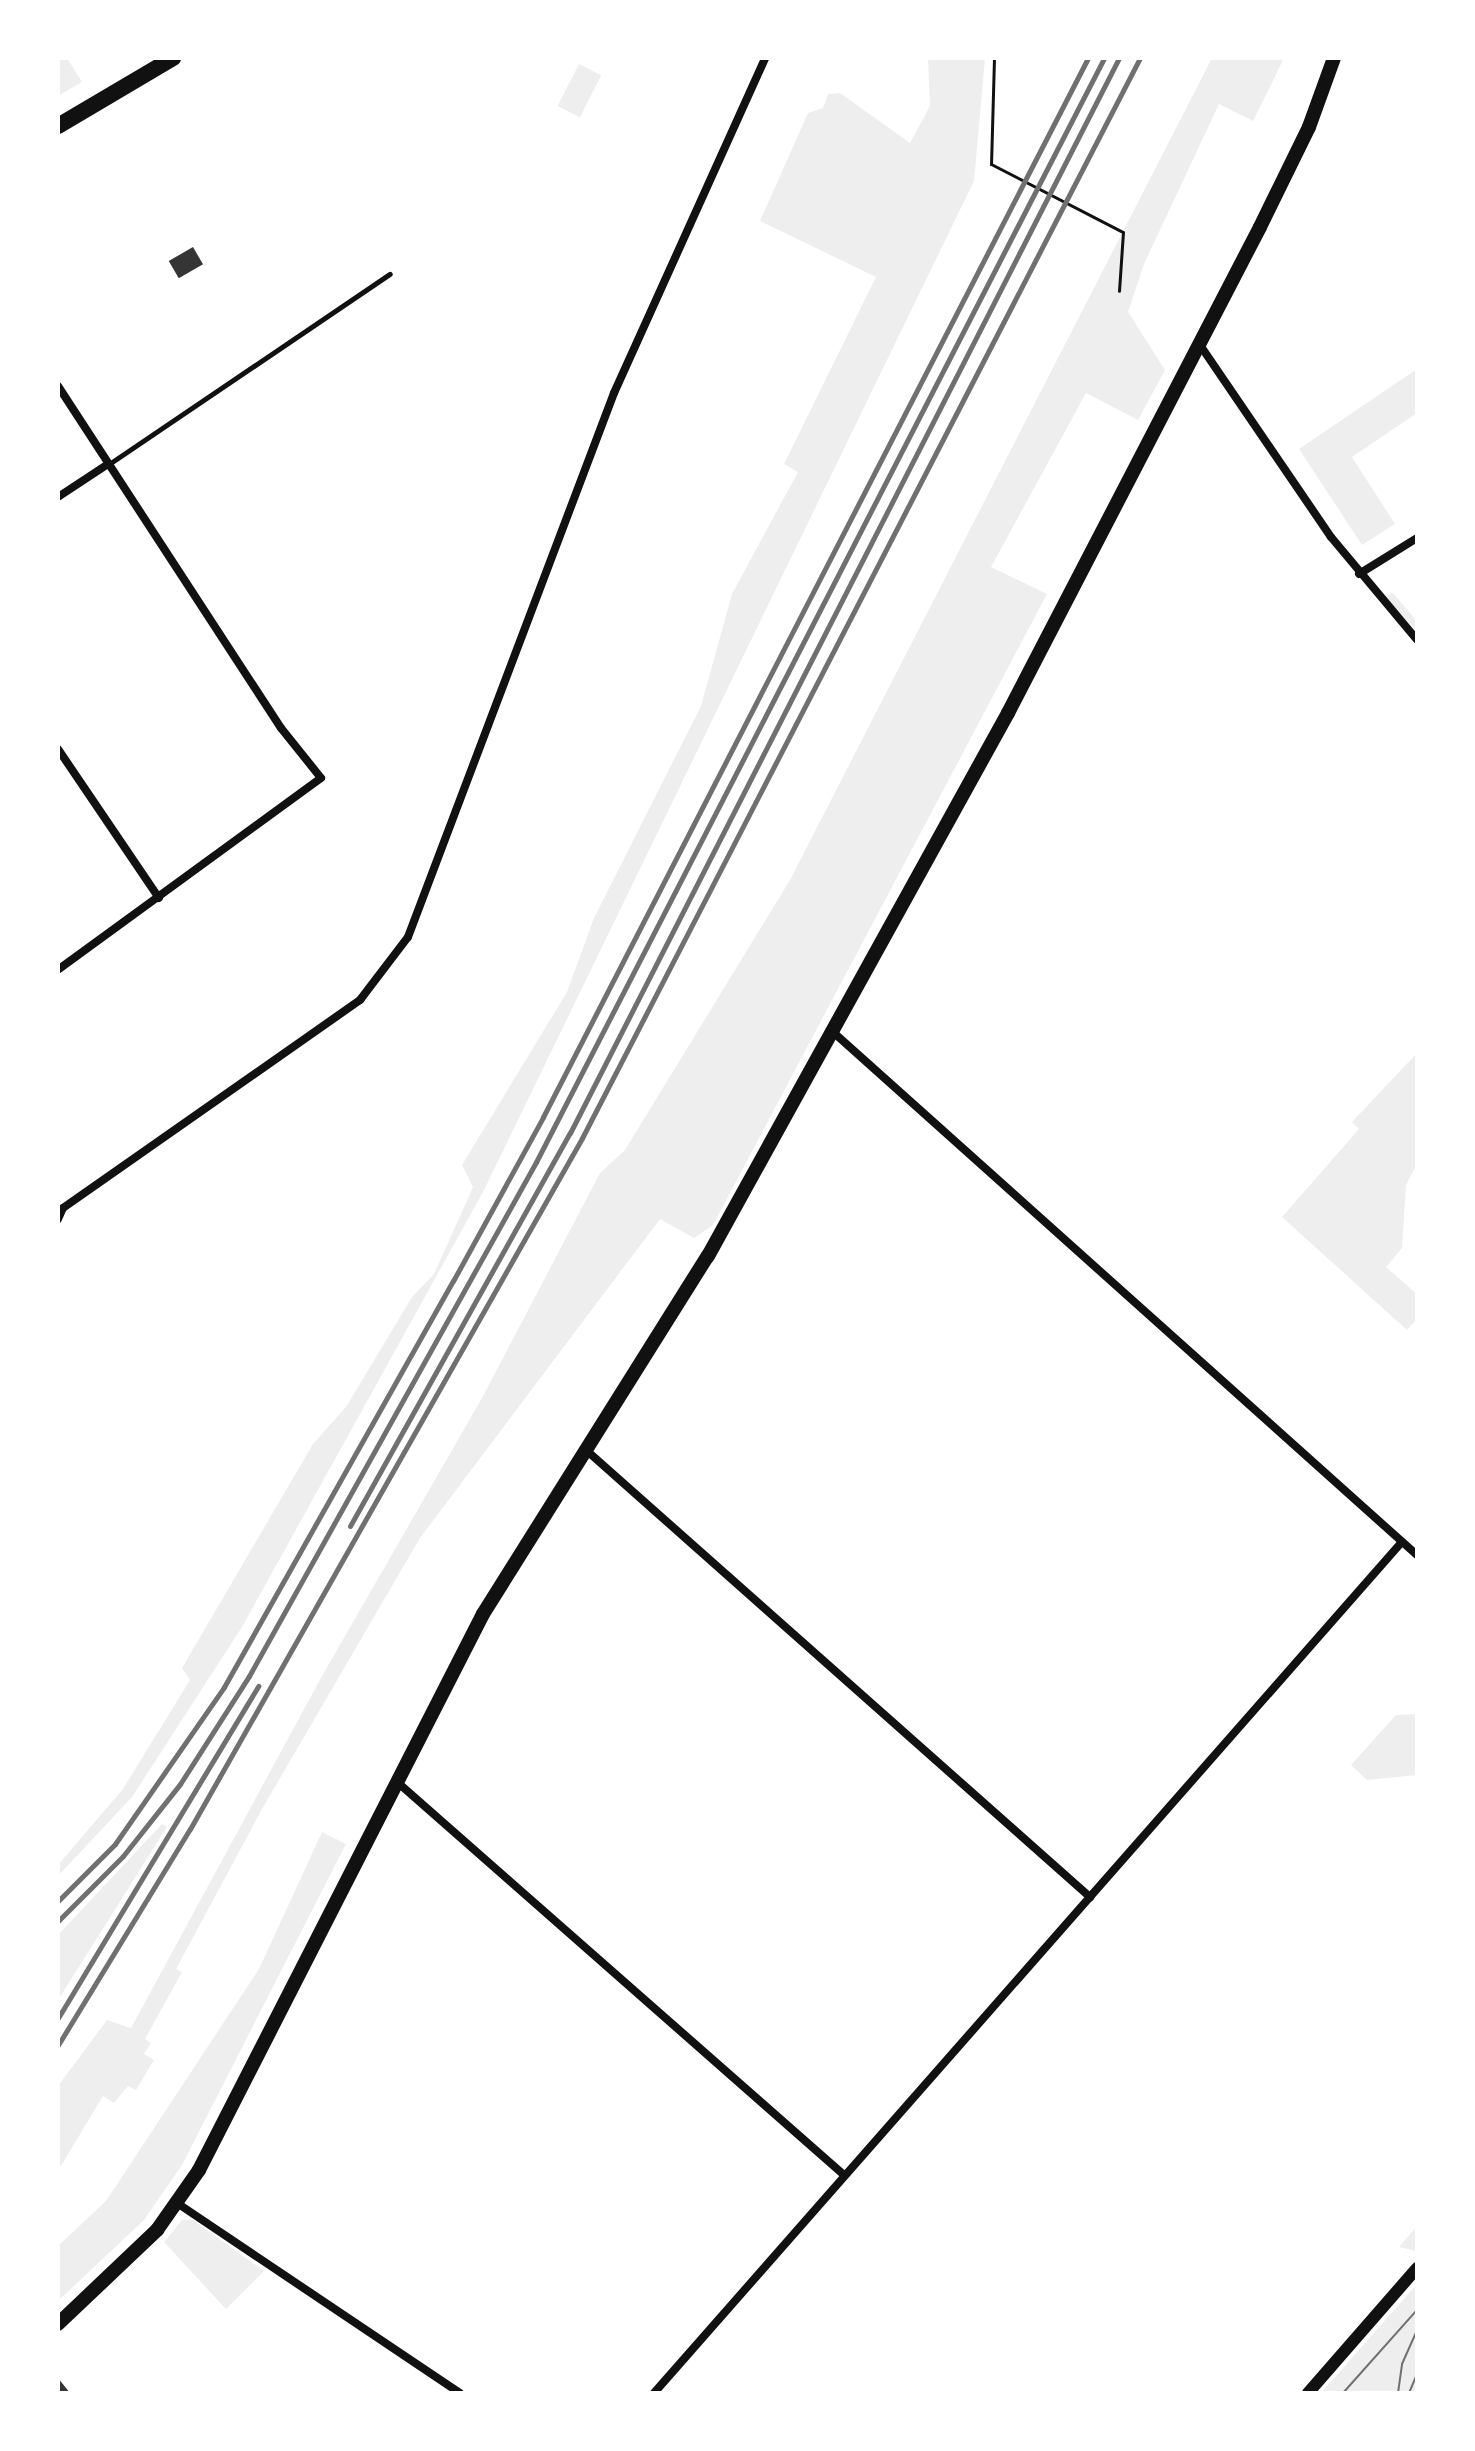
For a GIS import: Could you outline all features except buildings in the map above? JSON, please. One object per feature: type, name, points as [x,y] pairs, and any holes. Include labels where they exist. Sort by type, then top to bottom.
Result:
[{"type":"main road","points":[[58,126],[173,58]]},
{"type":"main road","points":[[58,2324],[157,2230],[177,2203],[225,2120],[483,1614],[708,1256],[833,1032],[1200,345],[1309,127],[1334,58]]},
{"type":"street","points":[[58,1219],[61,1206],[360,1000],[408,937],[614,393],[765,58]]},
{"type":"street","points":[[1200,345],[1252,428],[1359,574],[1417,640]]},
{"type":"street","points":[[58,386],[281,728],[321,778],[58,970]]},
{"type":"street","points":[[58,497],[108,464]]},
{"type":"street","points":[[1359,574],[1417,538]]},
{"type":"street","points":[[58,749],[159,898]]},
{"type":"street","points":[[833,1032],[1417,1555]]},
{"type":"street","points":[[585,1449],[1090,1897]]},
{"type":"street","points":[[654,2393],[1402,1542]]},
{"type":"street","points":[[396,1780],[844,2175]]},
{"type":"street","points":[[177,2203],[460,2393]]},
{"type":"street","points":[[1308,2393],[1417,2268]]},
{"type":"lane","points":[[108,464],[390,274]]},
{"type":"path","points":[[994,58],[991,164],[1123,232],[1119,291]]},
{"type":"shaded area","points":[[58,58],[67,58],[82,82],[58,96]]},
{"type":"shaded area","points":[[928,58],[985,58],[974,181],[483,1192],[242,1627],[132,1797],[58,1876],[58,1865],[123,1789],[190,1680],[182,1668],[313,1444],[346,1407],[412,1297],[434,1274],[473,1187],[462,1165],[567,992],[594,918],[701,706],[732,594],[798,472],[784,464],[876,277],[760,221],[808,113],[823,108],[828,94],[840,93],[910,143],[930,106]]},
{"type":"shaded area","points":[[1212,58],[1284,58],[1253,121],[1219,104],[1144,264],[1128,312],[1165,370],[1138,420],[1086,393],[991,567],[1047,594],[713,1225],[694,1238],[660,1219],[420,1538],[262,1809],[176,1969],[182,1972],[145,2039],[151,2043],[144,2054],[154,2060],[136,2090],[128,2086],[114,2103],[103,2096],[58,2171],[58,2086],[107,2020],[131,2028],[322,1676],[482,1398],[600,1173],[625,1150],[790,880]]},
{"type":"shaded area","points":[[579,64],[601,75],[580,117],[558,106]]},
{"type":"shaded area","points":[[1417,369],[1417,413],[1352,457],[1395,524],[1362,545],[1299,449]]},
{"type":"shaded area","points":[[1392,592],[1417,621],[1417,631],[1385,598]]},
{"type":"shaded area","points":[[1417,1053],[1417,1164],[1406,1185],[1402,1248],[1386,1267],[1417,1294],[1417,1319],[1407,1330],[1282,1217],[1359,1129],[1352,1122]]},
{"type":"shaded area","points":[[1417,1714],[1417,1775],[1367,1780],[1351,1765],[1396,1715]]},
{"type":"shaded area","points":[[162,1824],[167,1827],[58,2000],[58,1935]]},
{"type":"shaded area","points":[[322,1832],[346,1844],[182,2165],[144,2220],[58,2301],[58,2246],[106,2201],[259,1969]]},
{"type":"shaded area","points":[[182,2220],[193,2220],[264,2271],[226,2309],[164,2242]]},
{"type":"shaded area","points":[[1417,2226],[1417,2251],[1399,2247]]},
{"type":"shaded area","points":[[1417,2284],[1417,2393],[1321,2393]]},
{"type":"tram line","points":[[1343,2393],[1417,2310]]},
{"type":"tram line","points":[[1398,2393],[1402,2364],[1417,2330]]},
{"type":"tram line","points":[[1409,2393],[1417,2374]]},
{"type":"railway","points":[[58,1901],[115,1844],[224,1687],[453,1281],[543,1117],[1088,58]]},
{"type":"railway","points":[[58,1921],[123,1856],[180,1784],[249,1676],[536,1162],[1104,58]]},
{"type":"railway","points":[[350,1526],[570,1133],[1119,58]]},
{"type":"railway","points":[[58,2045],[190,1829],[582,1138],[1140,58]]},
{"type":"railway","points":[[58,2018],[258,1686]]}]
